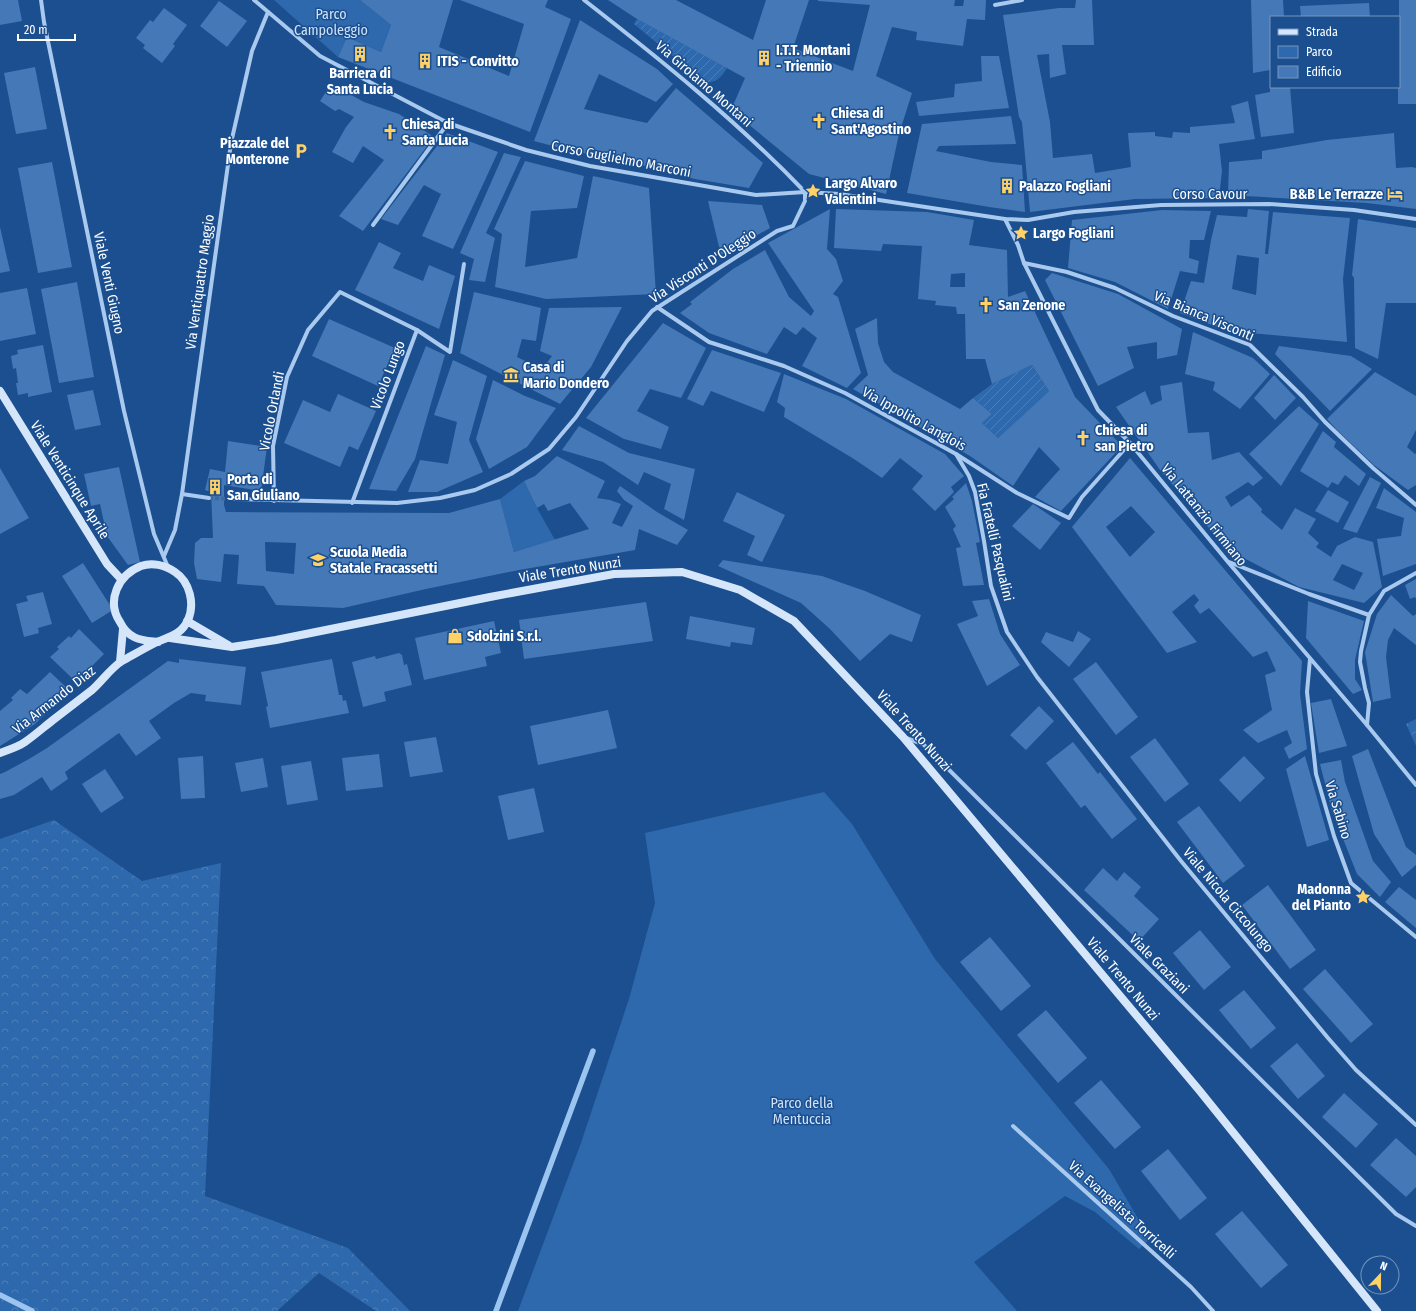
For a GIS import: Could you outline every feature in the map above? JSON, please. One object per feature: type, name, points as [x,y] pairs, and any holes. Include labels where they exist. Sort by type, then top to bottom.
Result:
[{"type":"main road","name":"Viale Venticinque Aprile","points":[[0,391],[106,564],[121,580]]},
{"type":"main road","points":[[155,564],[168,568],[179,574],[186,584],[191,596],[191,609],[188,620],[180,631],[170,638],[158,642],[145,641],[133,637],[123,628],[116,617],[113,604],[115,591],[121,580],[131,571],[143,565],[155,564]]},
{"type":"main road","name":"Viale Trento Nunzi","points":[[170,638],[232,647],[276,640],[614,574],[682,572],[740,590],[794,621],[904,737],[1199,1090],[1377,1311]]},
{"type":"main road","points":[[188,620],[232,647]]},
{"type":"main road","points":[[120,662],[123,628]]},
{"type":"main road","name":"Via Armando Diaz","points":[[0,753],[24,743],[92,690],[120,662],[158,642]]},
{"type":"street","name":"Viale Venti Giugno","points":[[41,0],[44,22],[124,411],[154,534],[168,568]]},
{"type":"street","points":[[254,0],[268,12]]},
{"type":"street","name":"Via Girolamo Montani","points":[[584,0],[670,68],[770,155],[805,192]]},
{"type":"street","points":[[995,5],[1022,0]]},
{"type":"street","name":"Via Ventiquattro Maggio","points":[[164,556],[175,530],[182,494],[231,143],[252,51],[268,12]]},
{"type":"street","name":"Corso Guglielmo Marconi","points":[[268,12],[320,56],[448,123],[526,150],[590,166],[756,195],[805,192],[839,194],[1005,219]]},
{"type":"street","points":[[372,225],[448,123]]},
{"type":"street","name":"Via Visconti D'Oleggio","points":[[234,499],[397,503],[440,498],[475,490],[518,470],[549,449],[576,417],[627,341],[652,311],[777,231],[793,226],[805,202],[805,192]]},
{"type":"street","name":"Corso Cavour","points":[[1005,219],[1028,220],[1074,212],[1161,205],[1269,204],[1354,210],[1416,219]]},
{"type":"street","name":"Via Lattanzio Firmiano","points":[[1005,219],[1018,245],[1024,263],[1098,410],[1130,442],[1228,562],[1367,725],[1416,785]]},
{"type":"street","name":"Via Bianca Visconti","points":[[1024,263],[1067,272],[1115,288],[1173,316],[1250,345],[1373,468],[1416,505]]},
{"type":"street","name":"Vicolo Lungo","points":[[352,503],[417,330],[450,352],[464,264]]},
{"type":"street","name":"Vicolo Orlandi","points":[[274,501],[273,446],[287,377],[308,330],[340,292],[417,330]]},
{"type":"street","name":"Via Ippolito Langlois","points":[[657,307],[710,342],[784,366],[845,393],[956,454],[1017,493],[1068,518],[1082,497],[1130,442]]},
{"type":"street","name":"Fia Fratelli Pasqualini","points":[[956,454],[969,476],[975,492],[991,586],[1007,632],[1037,677]]},
{"type":"street","points":[[182,494],[209,498]]},
{"type":"street","points":[[1228,562],[1369,616]]},
{"type":"street","points":[[1367,725],[1369,703],[1364,688],[1360,662],[1369,616],[1384,591],[1416,573]]},
{"type":"street","name":"Via Sabino","points":[[1310,658],[1307,692],[1316,774],[1334,836],[1351,883],[1416,937]]},
{"type":"street","name":"Viale Nicola Ciccolungo","points":[[1037,677],[1181,861],[1328,1038],[1356,1070],[1416,1125]]},
{"type":"street","name":"Viale Graziani","points":[[904,737],[923,744],[1396,1214],[1416,1226]]},
{"type":"street","name":"Via Evangelista Torricelli","points":[[1014,1126],[1191,1287],[1213,1311]]},
{"type":"green space","name":"Parco Campoleggio","points":[[274,0],[360,0],[391,25],[381,52],[347,37],[338,57]]},
{"type":"green space","points":[[637,19],[727,68],[717,80],[711,82],[703,81],[634,24]]},
{"type":"green space","points":[[1032,365],[1049,391],[998,438],[982,423],[992,414],[973,398],[992,384]]},
{"type":"green space","points":[[524,481],[555,540],[514,552],[500,499]]},
{"type":"green space","points":[[1416,719],[1416,746],[1406,724]]},
{"type":"green space","name":"Parco della Mentuccia","points":[[824,792],[852,824],[935,959],[1109,1169],[1150,1239],[1139,1249],[1095,1212],[1065,1196],[974,1262],[1017,1311],[518,1311],[581,1143],[629,999],[655,903],[645,833]]},
{"type":"green space","points":[[54,820],[142,881],[221,863],[205,1196],[348,1248],[410,1311],[376,1311],[319,1273],[277,1311],[0,1311],[0,839]]},
{"type":"building","points":[[0,0],[18,0],[22,21],[0,25]]},
{"type":"building","name":"ITIS - Convitto","points":[[360,0],[453,0],[439,47],[509,76],[524,24],[460,0],[548,0],[545,7],[571,19],[530,132],[338,57],[347,37],[381,52],[391,25]]},
{"type":"building","name":"I.T.T. Montani - Triennio","points":[[608,0],[676,0],[753,40],[766,0],[809,0],[793,48],[853,71],[870,5],[818,0],[955,0],[954,6],[963,6],[964,0],[986,0],[985,20],[967,19],[963,46],[916,40],[917,32],[892,27],[876,76],[912,93],[899,134],[886,194],[809,174],[731,110],[745,78],[637,19]]},
{"type":"building","points":[[1076,0],[1092,0],[1094,45],[1062,45],[1066,74],[1050,78],[1049,54],[1037,55],[1050,122],[1053,158],[1092,154],[1095,173],[1131,167],[1128,133],[1155,132],[1155,136],[1172,138],[1173,132],[1190,133],[1190,127],[1235,123],[1231,106],[1248,101],[1255,139],[1219,144],[1222,171],[1219,198],[1135,199],[1030,212],[1022,122],[1019,117],[1003,15],[1059,8],[1075,8]]},
{"type":"building","points":[[1251,0],[1283,0],[1284,16],[1270,16],[1270,70],[1253,73]]},
{"type":"building","points":[[1399,0],[1416,0],[1416,104],[1398,104],[1398,88],[1400,88]]},
{"type":"building","points":[[219,1],[247,21],[227,47],[200,26]]},
{"type":"building","points":[[1369,3],[1370,16],[1301,16],[1300,6]]},
{"type":"building","points":[[164,8],[187,25],[173,44],[175,46],[162,63],[143,48],[145,45],[136,38],[150,20],[153,22]]},
{"type":"building","points":[[580,20],[657,69],[673,84],[656,102],[599,74],[584,109],[647,123],[676,88],[763,163],[749,188],[695,179],[633,163],[568,150],[534,141]]},
{"type":"building","points":[[981,56],[999,56],[1009,108],[919,116],[916,102],[954,97],[955,84],[982,81]]},
{"type":"building","points":[[35,67],[47,129],[16,134],[4,73]]},
{"type":"building","points":[[331,84],[364,102],[399,114],[434,137],[363,231],[339,216],[384,160],[363,146],[353,163],[332,152],[346,127],[354,117],[339,109],[335,111],[320,101]]},
{"type":"building","points":[[1270,88],[1290,88],[1294,133],[1261,137],[1255,95],[1270,92]]},
{"type":"building","points":[[1011,116],[1016,144],[939,146],[936,151],[991,162],[1022,165],[1025,212],[907,193],[922,124]]},
{"type":"building","points":[[447,133],[498,152],[453,249],[422,236],[441,194],[424,185],[398,225],[381,219]]},
{"type":"building","points":[[1394,133],[1396,168],[1416,168],[1416,209],[1367,203],[1228,195],[1229,162],[1262,159],[1262,151],[1327,140]]},
{"type":"building","points":[[504,153],[521,157],[486,233],[495,238],[485,282],[469,280],[474,259],[460,253]]},
{"type":"building","points":[[525,161],[584,176],[577,208],[531,211],[525,267],[577,258],[593,176],[649,188],[656,294],[546,299],[495,287],[502,234],[494,229]]},
{"type":"building","points":[[52,162],[72,267],[38,273],[18,168]]},
{"type":"building","points":[[708,201],[762,205],[770,228],[721,255]]},
{"type":"building","points":[[830,209],[827,249],[836,259],[843,281],[833,294],[838,297],[861,373],[847,388],[802,366],[817,338],[803,327],[796,335],[784,327],[767,354],[709,333],[680,313],[692,304],[690,302],[733,269],[765,250],[789,297],[811,316],[814,311],[768,243]]},
{"type":"building","points":[[836,209],[927,212],[974,220],[969,245],[1007,250],[1008,297],[1025,291],[1075,397],[1122,446],[1061,511],[1035,497],[1060,469],[1039,447],[1013,486],[970,456],[853,389],[868,375],[855,329],[877,318],[878,343],[884,362],[893,372],[960,409],[973,398],[992,414],[982,423],[998,438],[1049,391],[1032,365],[992,384],[985,359],[966,359],[965,314],[957,314],[956,307],[935,305],[936,301],[918,299],[922,246],[883,244],[881,251],[834,248]],"holes":[[[965,273],[965,287],[950,287],[951,274]]]},
{"type":"building","points":[[1248,209],[1269,211],[1265,254],[1268,254],[1273,212],[1350,218],[1343,279],[1347,342],[1250,333],[1244,337],[1180,313],[1191,281],[1204,283],[1217,215],[1247,217]],"holes":[[[1237,255],[1259,258],[1256,295],[1232,289]]]},
{"type":"building","points":[[1162,210],[1211,211],[1204,240],[1190,240],[1189,258],[1199,261],[1197,274],[1180,271],[1168,309],[1115,282],[1068,268],[1072,220]]},
{"type":"building","points":[[1358,219],[1416,228],[1416,303],[1386,303],[1378,359],[1355,348],[1354,278],[1352,275]]},
{"type":"building","points":[[0,227],[10,271],[0,273]]},
{"type":"building","points":[[379,242],[401,253],[393,268],[423,281],[429,265],[455,276],[439,329],[355,290]]},
{"type":"building","points":[[1052,273],[1118,294],[1182,329],[1177,355],[1157,359],[1157,342],[1127,347],[1134,368],[1098,386],[1045,280]]},
{"type":"building","points":[[77,282],[94,377],[59,383],[41,289]]},
{"type":"building","points":[[27,288],[36,334],[0,341],[0,293]]},
{"type":"building","points":[[474,292],[541,308],[536,341],[522,339],[517,357],[542,369],[552,356],[540,351],[549,308],[622,307],[591,367],[560,404],[460,353]]},
{"type":"building","points":[[329,319],[395,348],[378,386],[312,356]]},
{"type":"building","points":[[663,323],[706,348],[681,398],[650,389],[637,411],[669,427],[661,449],[624,439],[586,418]]},
{"type":"building","points":[[1193,332],[1253,358],[1270,374],[1240,409],[1213,390],[1215,382],[1185,374]]},
{"type":"building","points":[[43,345],[52,392],[28,397],[28,393],[18,395],[16,368],[13,369],[11,356],[18,354],[17,350]]},
{"type":"building","points":[[426,346],[445,355],[415,459],[396,491],[369,489]]},
{"type":"building","points":[[1279,346],[1351,356],[1372,369],[1330,411],[1275,354]]},
{"type":"building","points":[[712,350],[781,373],[764,412],[711,391],[703,406],[687,399]]},
{"type":"building","points":[[453,360],[487,376],[469,440],[483,472],[437,492],[408,492],[420,460],[448,464],[457,422],[434,415]]},
{"type":"building","points":[[1375,372],[1416,396],[1416,430],[1407,447],[1415,454],[1416,453],[1416,485],[1408,490],[1374,465],[1327,419]]},
{"type":"building","points":[[784,374],[846,399],[945,454],[964,476],[951,487],[954,492],[935,511],[912,489],[923,476],[900,458],[882,478],[854,459],[784,417],[785,408],[777,402]]},
{"type":"building","points":[[1274,375],[1296,398],[1275,420],[1254,398]]},
{"type":"building","points":[[493,380],[525,396],[556,408],[527,447],[489,469],[476,439]]},
{"type":"building","points":[[1182,382],[1188,433],[1209,432],[1212,460],[1239,452],[1263,478],[1253,486],[1248,482],[1225,497],[1231,507],[1249,495],[1262,509],[1261,512],[1282,530],[1295,508],[1316,519],[1308,533],[1319,543],[1316,547],[1331,557],[1337,546],[1355,537],[1373,542],[1382,587],[1364,603],[1299,587],[1238,555],[1220,541],[1160,470],[1116,407],[1145,391],[1151,405],[1162,400],[1160,386]],"holes":[[[1342,564],[1363,573],[1354,590],[1333,580]]]},
{"type":"building","points":[[93,390],[101,425],[75,430],[67,395]]},
{"type":"building","points":[[338,394],[376,411],[358,450],[349,446],[340,467],[284,443],[303,400],[330,412]]},
{"type":"building","points":[[1299,406],[1319,424],[1281,486],[1249,454]]},
{"type":"building","points":[[579,426],[629,453],[695,469],[684,520],[664,509],[671,484],[644,472],[638,485],[603,462],[562,450]]},
{"type":"building","points":[[1323,431],[1336,442],[1334,447],[1366,474],[1359,486],[1345,475],[1338,485],[1332,482],[1328,488],[1300,471]]},
{"type":"building","points":[[228,441],[267,447],[261,491],[224,485],[224,505],[226,512],[449,513],[500,499],[514,552],[589,529],[570,503],[548,511],[544,504],[537,508],[524,481],[535,476],[557,456],[605,481],[597,498],[610,500],[621,504],[612,523],[622,527],[633,506],[624,500],[617,491],[620,486],[657,512],[688,530],[677,545],[639,529],[635,550],[519,570],[343,608],[276,605],[264,586],[237,584],[239,555],[224,554],[221,582],[197,579],[194,563],[195,543],[201,538],[213,538],[211,492],[205,490],[210,469],[225,472]],"holes":[[[265,542],[296,543],[294,574],[266,571]]]},
{"type":"building","points":[[1130,458],[1302,661],[1300,694],[1307,749],[1289,759],[1284,748],[1292,743],[1287,730],[1258,743],[1243,730],[1272,710],[1265,675],[1276,671],[1267,651],[1253,657],[1209,608],[1200,614],[1194,606],[1199,600],[1194,594],[1172,612],[1197,642],[1167,653],[1072,527]],"holes":[[[1131,506],[1155,532],[1130,557],[1106,527]]]},
{"type":"building","points":[[119,467],[140,562],[128,565],[107,536],[100,504],[91,506],[84,474]]},
{"type":"building","points":[[0,468],[29,518],[0,534]]},
{"type":"building","points":[[1370,477],[1381,483],[1357,533],[1343,529]]},
{"type":"building","points":[[966,483],[972,501],[980,542],[976,543],[984,585],[963,586],[956,548],[961,547],[953,529],[956,526],[945,507],[954,499],[952,497]]},
{"type":"building","points":[[1384,488],[1416,512],[1416,564],[1383,576],[1377,539],[1401,536],[1404,518],[1376,508]]},
{"type":"building","points":[[1328,490],[1349,502],[1338,523],[1315,511]]},
{"type":"building","points":[[737,492],[785,515],[762,562],[747,555],[755,536],[723,521]]},
{"type":"building","points":[[1033,504],[1061,523],[1040,550],[1012,526]]},
{"type":"building","points":[[723,560],[822,576],[865,591],[921,615],[912,642],[890,634],[860,661],[830,629],[801,603],[718,566]]},
{"type":"building","points":[[83,563],[113,610],[92,623],[62,576]]},
{"type":"building","points":[[1416,579],[1416,599],[1415,597],[1410,599],[1405,585]]},
{"type":"building","points":[[43,592],[52,624],[38,628],[39,633],[24,637],[16,604],[28,601],[26,596]]},
{"type":"building","points":[[1391,595],[1413,616],[1416,614],[1416,645],[1394,628],[1388,640],[1386,657],[1391,698],[1373,702],[1365,652],[1377,614]]},
{"type":"building","points":[[989,599],[1000,634],[1020,665],[987,686],[957,624],[978,616],[972,601]]},
{"type":"building","points":[[1308,601],[1364,621],[1355,660],[1355,679],[1362,690],[1353,694],[1306,638]]},
{"type":"building","points":[[646,602],[653,641],[524,659],[519,620]]},
{"type":"building","points":[[690,616],[755,628],[752,645],[731,642],[730,647],[686,639]]},
{"type":"building","points":[[494,621],[501,653],[485,657],[487,666],[424,680],[415,638]]},
{"type":"building","points":[[79,629],[104,654],[76,682],[50,657],[59,649],[57,647],[69,636],[71,638]]},
{"type":"building","points":[[1078,631],[1091,639],[1069,667],[1041,642],[1046,632],[1073,642]]},
{"type":"building","points":[[399,653],[402,655],[404,665],[407,664],[412,685],[384,692],[386,701],[363,707],[352,662],[375,656],[376,659]]},
{"type":"building","points":[[179,659],[246,667],[241,705],[205,701],[206,695],[191,693],[149,721],[161,738],[136,756],[119,733],[65,772],[68,779],[51,791],[42,777],[14,795],[0,799],[0,774],[47,748],[168,661],[179,663]]},
{"type":"building","points":[[332,659],[339,695],[342,695],[343,701],[346,700],[349,713],[270,728],[266,707],[268,706],[261,672]]},
{"type":"building","points":[[1096,662],[1138,717],[1116,735],[1073,679]]},
{"type":"building","points":[[50,672],[69,690],[35,724],[0,746],[0,711],[13,700],[11,698],[20,689],[27,694]]},
{"type":"building","points":[[1331,699],[1347,746],[1319,753],[1311,703]]},
{"type":"building","points":[[1039,706],[1054,721],[1026,750],[1010,735]]},
{"type":"building","points":[[608,710],[617,748],[538,765],[530,726]]},
{"type":"building","points":[[436,737],[443,772],[410,777],[404,742]]},
{"type":"building","points":[[1155,738],[1189,784],[1165,802],[1130,757]]},
{"type":"building","points":[[1073,742],[1098,774],[1100,772],[1137,819],[1112,839],[1085,805],[1081,808],[1046,763]]},
{"type":"building","points":[[1368,749],[1406,847],[1416,855],[1416,865],[1402,877],[1374,834],[1352,756]]},
{"type":"building","points":[[379,754],[383,787],[346,791],[342,758]]},
{"type":"building","points":[[203,756],[205,798],[181,799],[178,758]]},
{"type":"building","points":[[1244,756],[1265,778],[1240,802],[1219,780]]},
{"type":"building","points":[[1305,756],[1329,840],[1307,847],[1286,769]]},
{"type":"building","points":[[263,758],[268,787],[241,792],[235,763]]},
{"type":"building","points":[[1341,760],[1345,782],[1373,861],[1391,882],[1380,897],[1357,874],[1332,811],[1320,764]]},
{"type":"building","points":[[311,761],[318,800],[287,805],[281,766]]},
{"type":"building","points":[[105,769],[124,798],[101,813],[82,784]]},
{"type":"building","points":[[534,788],[544,832],[508,840],[498,796]]},
{"type":"building","points":[[1199,806],[1245,866],[1223,883],[1177,822]]},
{"type":"building","points":[[1103,868],[1117,881],[1124,872],[1141,887],[1134,896],[1159,919],[1139,941],[1084,890]]},
{"type":"building","points":[[1268,885],[1316,950],[1290,969],[1242,905]]},
{"type":"building","points":[[1399,887],[1416,900],[1416,928],[1385,902]]},
{"type":"building","points":[[1200,930],[1231,967],[1204,990],[1173,953]]},
{"type":"building","points":[[990,937],[1031,986],[1001,1011],[960,962]]},
{"type":"building","points":[[1325,969],[1373,1024],[1351,1043],[1303,989]]},
{"type":"building","points":[[1244,990],[1276,1028],[1251,1049],[1219,1010]]},
{"type":"building","points":[[1046,1010],[1087,1058],[1058,1083],[1017,1035]]},
{"type":"building","points":[[1297,1043],[1325,1076],[1298,1099],[1270,1066]]},
{"type":"building","points":[[1101,1080],[1141,1127],[1115,1149],[1074,1103]]},
{"type":"building","points":[[1344,1093],[1378,1124],[1356,1148],[1322,1117]]},
{"type":"building","points":[[1396,1138],[1416,1156],[1416,1187],[1406,1197],[1370,1165]]},
{"type":"building","points":[[1168,1149],[1207,1198],[1180,1220],[1141,1171]]},
{"type":"building","points":[[1242,1211],[1288,1265],[1261,1288],[1215,1234]]},
{"type":"waterway","points":[[496,1311],[593,1051]]},
{"type":"waterway","points":[[0,1295],[32,1311]]},
{"type":"tunnel","points":[[209,498],[234,499]]},
{"type":"place","name":"Barriera di Santa Lucia","points":[[360,54]]},
{"type":"place","name":"I.T.T. Montani - Triennio","points":[[764,58]]},
{"type":"place","name":"ITIS - Convitto","points":[[425,61]]},
{"type":"place","name":"Chiesa di Sant'Agostino","points":[[819,121]]},
{"type":"place","name":"Chiesa di Santa Lucia","points":[[390,132]]},
{"type":"place","name":"Piazzale del Monterone","points":[[301,151]]},
{"type":"place","name":"Palazzo Fogliani","points":[[1007,186]]},
{"type":"place","name":"Largo Alvaro Valentini","points":[[813,191]]},
{"type":"place","name":"B&B Le Terrazze","points":[[1395,194]]},
{"type":"place","name":"Largo Fogliani","points":[[1021,233]]},
{"type":"place","name":"San Zenone","points":[[986,305]]},
{"type":"place","name":"Casa di Mario Dondero","points":[[511,375]]},
{"type":"place","name":"Chiesa di san Pietro","points":[[1083,438]]},
{"type":"place","name":"Porta di San Giuliano","points":[[215,487]]},
{"type":"place","name":"Scuola Media Statale Fracassetti","points":[[318,560]]},
{"type":"place","name":"Sdolzini S.r.l.","points":[[455,636]]},
{"type":"place","name":"Madonna del Pianto","points":[[1363,897]]}]
